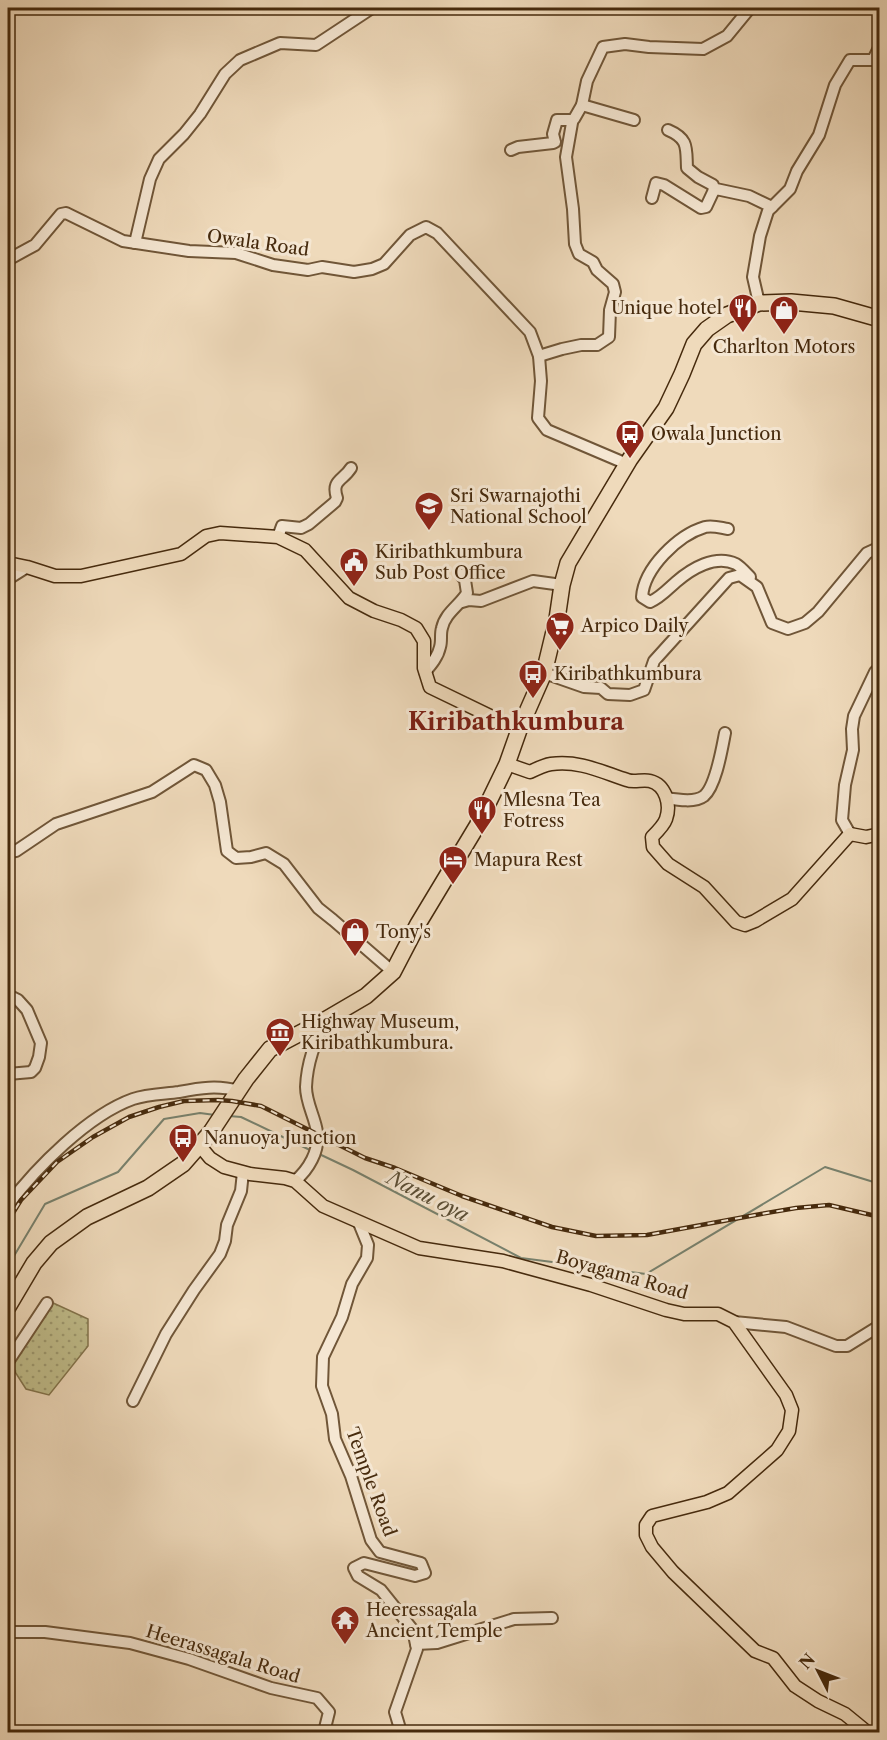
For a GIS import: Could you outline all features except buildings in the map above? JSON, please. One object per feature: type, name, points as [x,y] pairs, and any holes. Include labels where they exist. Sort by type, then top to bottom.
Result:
[{"type":"highway","points":[[8,1307],[34,1263],[51,1243],[87,1217],[148,1188],[183,1164],[211,1132],[252,1070],[270,1049],[366,996],[393,972],[418,924],[477,826],[507,764],[544,673],[568,563],[627,464],[666,408],[694,344],[707,329],[727,315],[759,303],[790,302],[834,306],[879,319]]},
{"type":"main road","points":[[8,563],[55,576],[81,576],[181,554],[206,536],[220,532],[278,537],[305,550],[350,598],[374,612],[401,620],[416,628],[424,641],[424,666],[430,687],[519,730]]},
{"type":"main road","points":[[507,764],[530,772],[549,764],[567,763],[593,767],[630,782],[648,780],[656,783],[667,798],[668,806],[666,820],[652,837],[653,847],[668,864],[704,888],[736,922],[744,925],[792,899],[850,834],[866,837],[879,834]]},
{"type":"main road","points":[[200,1146],[214,1162],[224,1167],[296,1181]]},
{"type":"main road","name":"Boyagama Road","points":[[296,1181],[323,1206],[419,1248],[503,1261],[591,1285],[666,1310],[684,1314],[718,1314],[734,1322]]},
{"type":"main road","points":[[734,1322],[786,1395],[792,1410],[789,1431],[777,1450],[728,1493],[707,1502],[652,1516],[645,1525],[646,1535],[652,1547],[673,1572],[755,1651],[773,1659],[795,1686],[818,1701],[845,1714],[867,1732]]},
{"type":"street","points":[[135,243],[150,179],[159,159],[200,114],[225,74],[240,60],[280,43],[316,45],[372,8]]},
{"type":"street","points":[[510,149],[555,142],[557,120],[574,119],[582,105],[587,81],[603,47],[626,44],[703,49],[727,36],[750,8]]},
{"type":"street","points":[[759,303],[753,277],[760,236],[768,211],[790,189],[797,171],[819,135],[835,85],[850,60],[873,60],[879,46]]},
{"type":"street","points":[[582,105],[634,120]]},
{"type":"street","points":[[539,356],[581,345],[597,345],[609,338],[610,310],[615,292],[613,284],[597,270],[593,262],[579,254],[574,244],[573,209],[566,157],[572,123],[570,120]]},
{"type":"street","points":[[668,129],[679,134],[684,140],[687,168],[712,185],[714,190]]},
{"type":"street","points":[[652,198],[656,183],[664,185],[701,208],[706,207],[714,190]]},
{"type":"street","points":[[714,190],[748,196],[772,207]]},
{"type":"street","name":"Owala Road","points":[[8,255],[14,257],[35,245],[61,214],[66,213],[123,241],[189,251],[236,254],[273,265],[308,270],[321,267],[354,272],[384,264],[410,235],[426,227],[437,233],[530,332],[539,356],[541,381],[538,418],[547,430],[627,464]]},
{"type":"street","points":[[278,537],[282,526],[301,528],[309,524],[334,502],[337,498],[334,490],[336,483],[351,468]]},
{"type":"street","points":[[728,529],[706,527],[679,540],[651,571],[642,589],[642,597],[650,602],[685,574],[701,565],[719,560],[737,564],[757,587],[772,623],[788,629],[805,623],[818,612],[867,553],[879,547]]},
{"type":"street","points":[[8,579],[27,567]]},
{"type":"street","points":[[460,574],[465,580],[467,593],[465,601]]},
{"type":"street","points":[[544,673],[584,687],[601,688],[608,694],[630,695],[644,690],[654,661],[729,579],[740,575],[757,587]]},
{"type":"street","points":[[424,666],[434,662],[440,648],[441,628],[450,612],[465,601],[481,601],[533,581],[562,585]]},
{"type":"street","points":[[850,834],[842,819],[845,785],[853,750],[854,716],[879,667]]},
{"type":"street","points":[[667,798],[697,800],[705,795],[720,762],[725,733]]},
{"type":"street","points":[[8,852],[16,851],[56,824],[153,792],[194,765],[206,770],[214,785],[220,802],[227,851],[236,858],[266,853],[284,864],[318,908],[393,972]]},
{"type":"street","points":[[8,995],[18,1000],[27,1010],[41,1043],[35,1068],[31,1071],[8,1074]]},
{"type":"street","points":[[296,1181],[305,1173],[316,1148],[317,1133],[306,1089],[310,1056],[325,1020]]},
{"type":"street","points":[[8,1206],[23,1186],[49,1159],[88,1125],[134,1099],[207,1088],[226,1088],[238,1091]]},
{"type":"street","points":[[133,1401],[166,1334],[219,1254],[225,1241],[227,1225],[241,1191],[243,1172]]},
{"type":"street","name":"Temple Road","points":[[359,1223],[368,1245],[367,1258],[352,1284],[342,1317],[323,1357],[322,1386],[332,1414],[335,1439],[351,1476],[371,1540],[380,1552],[421,1563],[424,1573],[415,1576],[364,1563],[354,1568],[358,1576],[381,1590],[402,1614],[413,1630],[416,1644]]},
{"type":"street","points":[[8,1379],[8,1362],[47,1303]]},
{"type":"street","points":[[734,1322],[786,1327],[836,1346],[847,1346],[879,1327]]},
{"type":"street","points":[[401,1732],[395,1712],[417,1649],[416,1644],[437,1643],[514,1619],[552,1618]]},
{"type":"street","name":"Heerassagala Road","points":[[8,1632],[45,1632],[130,1643],[189,1659],[270,1688],[317,1698],[329,1712],[324,1732]]},
{"type":"shaded area","points":[[51,1302],[88,1319],[88,1346],[49,1395],[26,1389],[10,1364]]},
{"type":"waterway","name":"Nanu oya","points":[[8,1266],[45,1204],[118,1172],[164,1119],[200,1113],[215,1115]]},
{"type":"waterway","name":"Nanu oya","points":[[229,1116],[241,1117],[312,1151]]},
{"type":"waterway","name":"Nanu oya","points":[[317,1153],[521,1258],[646,1274],[825,1167],[880,1184]]},
{"type":"railway","points":[[8,1221],[21,1200],[57,1162],[93,1137],[129,1117],[159,1107],[184,1101],[218,1100],[261,1106],[365,1158],[462,1196],[552,1227],[596,1236],[647,1235],[796,1208],[829,1205],[880,1217]]},
{"type":"place","name":"Unique hotel","points":[[743,334]]},
{"type":"place","name":"Charlton Motors","points":[[784,336]]},
{"type":"place","name":"Owala Junction","points":[[630,460]]},
{"type":"place","name":"Sri Swarnajothi National School","points":[[429,532]]},
{"type":"place","name":"Kiribathkumbura Sub Post Office","points":[[354,588]]},
{"type":"place","name":"Arpico Daily","points":[[560,652]]},
{"type":"place","name":"Kiribathkumbura","points":[[533,700]]},
{"type":"place","name":"Mlesna Tea Fotress","points":[[482,836]]},
{"type":"place","name":"Mapura Rest","points":[[453,886]]},
{"type":"place","name":"Tony's","points":[[355,958]]},
{"type":"place","name":"Highway Museum, Kiribathkumbura.","points":[[280,1058]]},
{"type":"place","name":"Nanuoya Junction","points":[[183,1164]]},
{"type":"place","name":"Heeressagala Ancient Temple","points":[[345,1646]]},
{"type":"district","name":"Kiribathkumbura","points":[[516,722]]}]
